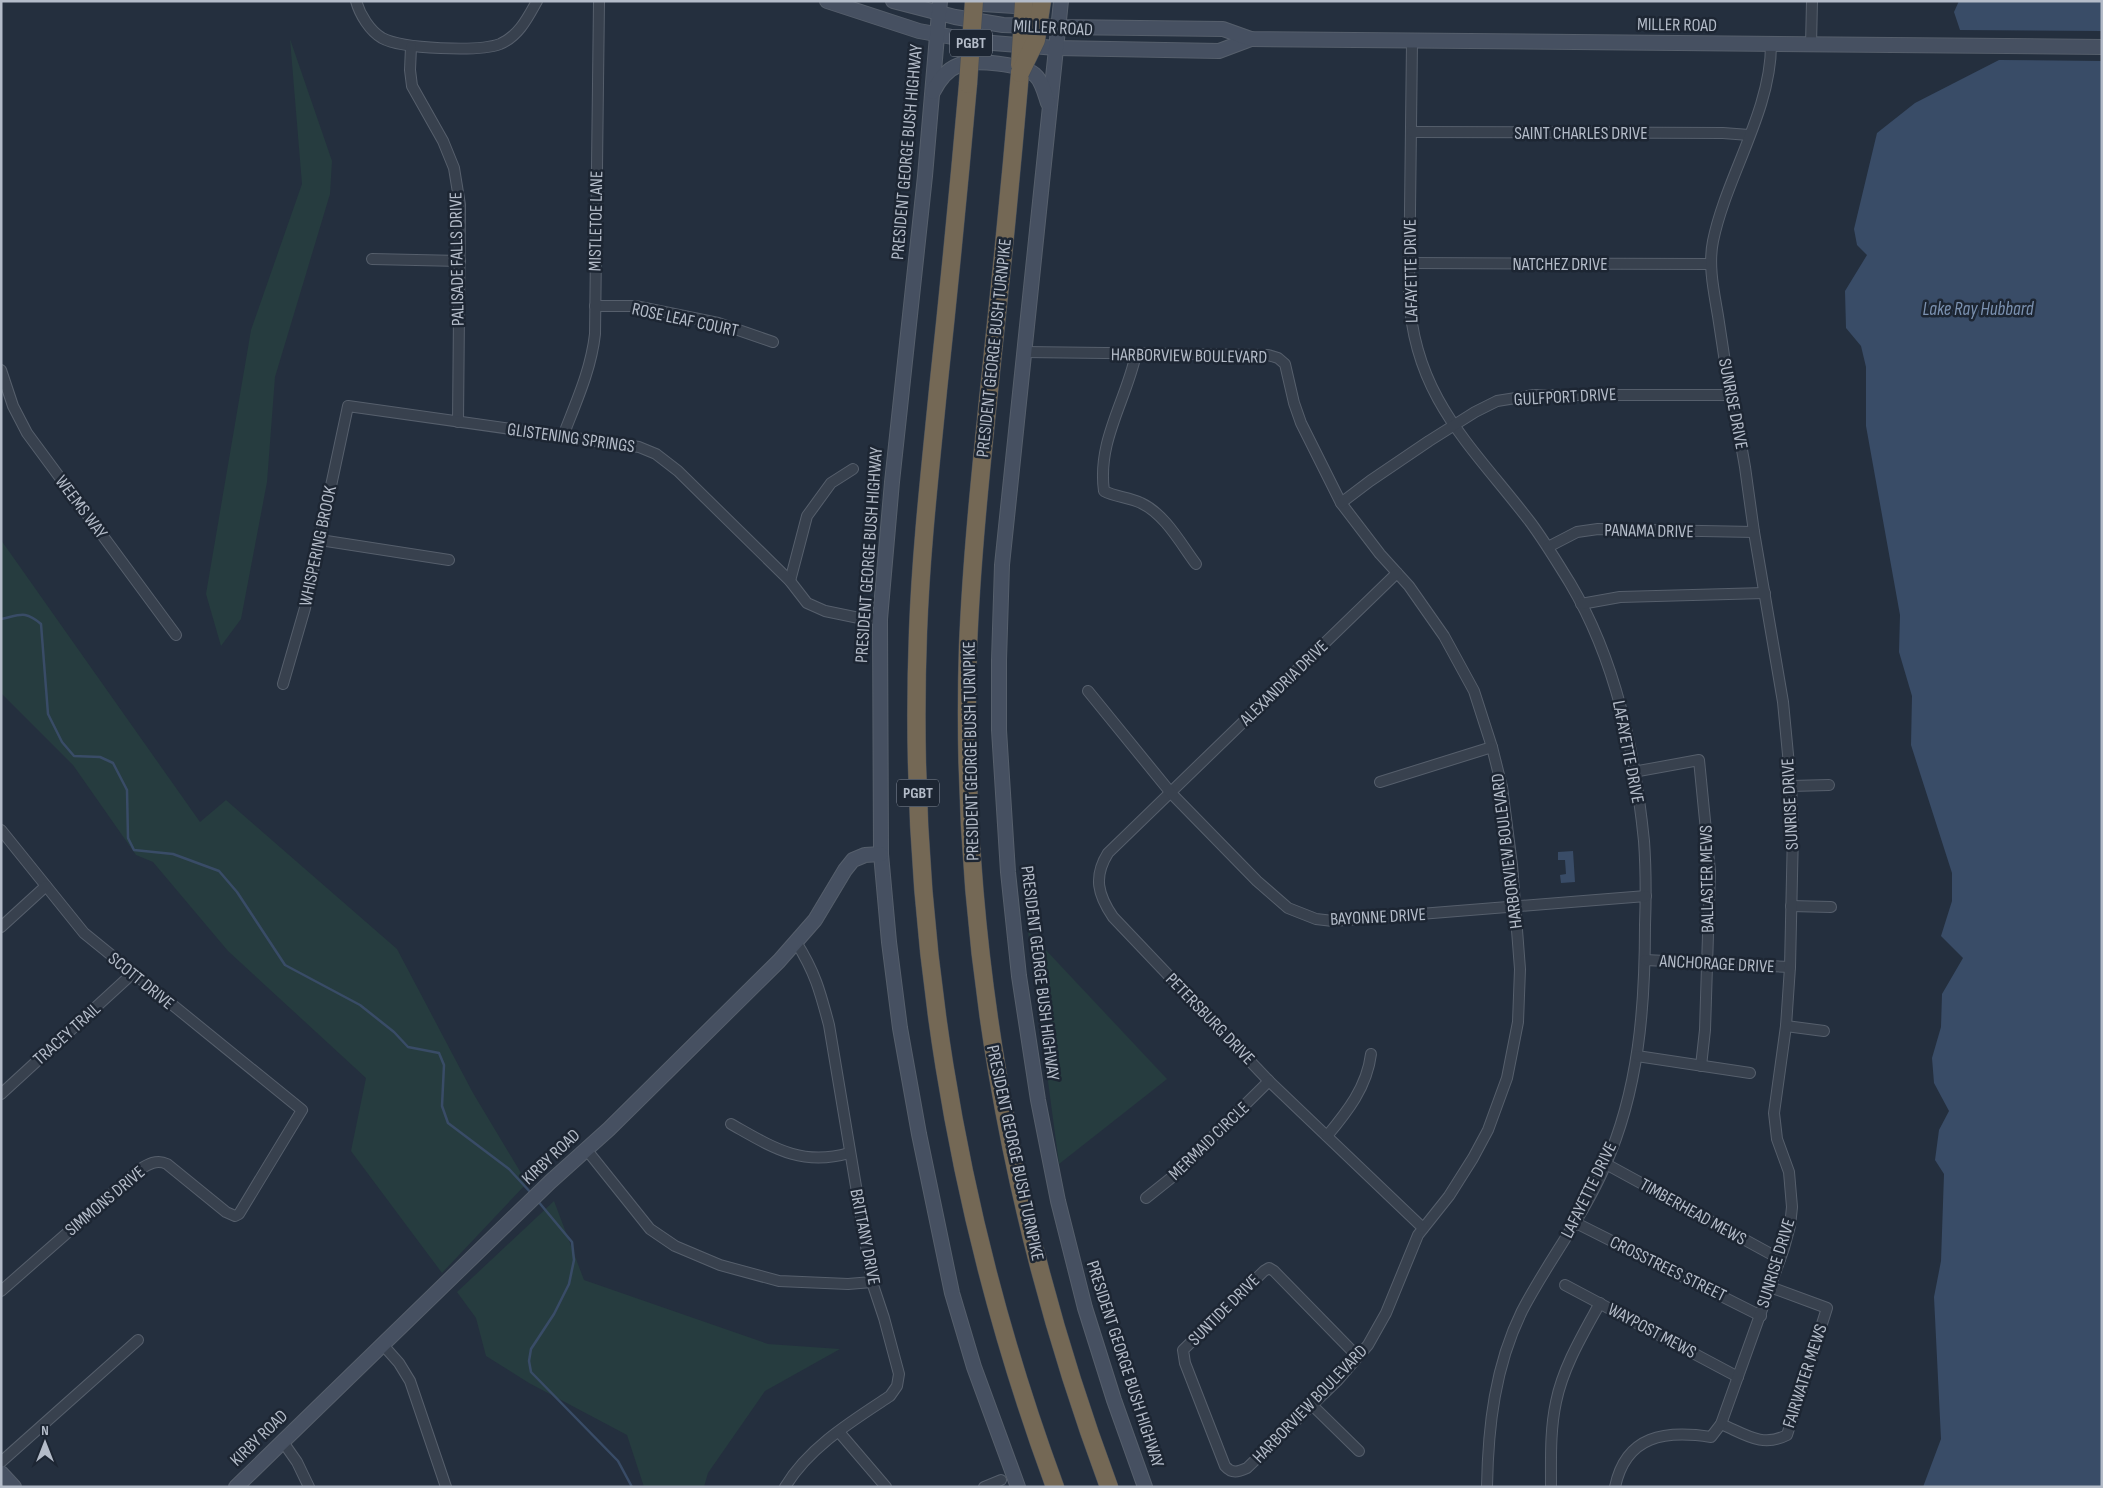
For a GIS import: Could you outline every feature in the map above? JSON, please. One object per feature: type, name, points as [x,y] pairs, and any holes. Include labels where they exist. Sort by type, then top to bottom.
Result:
[{"type":"highway","name":"PGBT","points":[[976,1],[926,506],[919,602],[916,735],[922,870],[940,1036],[965,1177],[1004,1331],[1023,1395],[1055,1487]]},
{"type":"highway","name":"PRESIDENT GEORGE BUSH TURNPIKE","points":[[1024,1],[1019,81],[972,575],[967,716],[972,859],[978,934],[989,1025],[1004,1116],[1018,1182],[1035,1255],[1060,1343],[1110,1487]]},
{"type":"highway","points":[[1019,81],[1036,40],[1043,1]]},
{"type":"main road","name":"MILLER ROAD","points":[[827,1],[919,32],[980,42],[1056,48],[1219,51],[1251,39]]},
{"type":"main road","name":"MILLER ROAD","points":[[893,1],[939,7],[1003,25],[1223,29],[1251,39],[2102,47]]},
{"type":"main road","points":[[976,1],[983,4],[1028,7],[1043,1]]},
{"type":"main road","name":"PRESIDENT GEORGE BUSH HIGHWAY","points":[[1061,1],[1002,565],[999,730],[1008,872],[1018,967],[1038,1100],[1058,1201],[1085,1308],[1114,1400],[1145,1487]]},
{"type":"main road","name":"PRESIDENT GEORGE BUSH HIGHWAY","points":[[939,7],[880,619],[881,854],[900,1028],[919,1134],[952,1293],[974,1367],[1018,1487]]},
{"type":"main road","points":[[932,94],[939,80],[948,71],[960,64],[979,62],[1004,65],[1025,69],[1036,76],[1043,89],[1049,109]]},
{"type":"main road","name":"KIRBY ROAD","points":[[236,1487],[586,1149],[796,942],[815,920],[844,870],[853,860],[865,855],[881,854]]},
{"type":"main road","points":[[1,1473],[14,1487]]},
{"type":"street","points":[[356,1],[358,10],[368,24],[382,38],[411,47],[486,47],[501,43],[524,24],[537,1]]},
{"type":"street","name":"MISTLETOE LANE","points":[[563,436],[592,356],[595,306],[599,1]]},
{"type":"street","points":[[1810,45],[1812,1]]},
{"type":"street","name":"LAFAYETTE DRIVE","points":[[1412,42],[1409,263],[1410,312],[1414,342],[1428,380],[1454,426],[1548,547],[1581,604],[1614,684],[1621,708],[1644,845],[1646,896],[1645,960],[1637,1056],[1631,1088],[1606,1164],[1576,1223],[1521,1313],[1505,1354],[1498,1376],[1490,1418],[1487,1487]]},
{"type":"street","name":"SUNRISE DRIVE","points":[[1721,1424],[1780,1259],[1790,1226],[1792,1207],[1789,1172],[1777,1139],[1774,1113],[1786,1026],[1790,967],[1793,831],[1791,786],[1783,702],[1735,410],[1730,395],[1710,264],[1718,221],[1750,135],[1769,73],[1771,45]]},
{"type":"street","name":"PALISADE FALLS DRIVE","points":[[411,47],[410,70],[412,86],[443,141],[454,168],[460,205],[458,422]]},
{"type":"street","name":"SAINT CHARLES DRIVE","points":[[1412,132],[1723,133],[1750,135]]},
{"type":"street","points":[[372,259],[460,261]]},
{"type":"street","name":"NATCHEZ DRIVE","points":[[1409,263],[1710,264]]},
{"type":"street","name":"ROSE LEAF COURT","points":[[595,306],[635,306],[718,323],[773,342]]},
{"type":"street","name":"HARBORVIEW BOULEVARD","points":[[1024,352],[1268,355],[1278,358],[1285,364],[1300,423],[1342,504],[1441,631],[1458,659],[1474,691],[1502,786],[1508,827],[1519,943],[1520,996],[1518,1022],[1506,1078],[1488,1130],[1449,1196],[1423,1228],[1377,1332],[1352,1366],[1247,1468],[1239,1472],[1233,1472]]},
{"type":"street","points":[[1136,354],[1132,374],[1107,439],[1104,460],[1104,491],[1144,504],[1153,511],[1172,530],[1196,564]]},
{"type":"street","name":"WEEMS WAY","points":[[1,370],[12,402],[27,433],[176,635]]},
{"type":"street","name":"GULFPORT DRIVE","points":[[1342,504],[1394,464],[1475,412],[1497,401],[1515,397],[1598,394],[1730,395]]},
{"type":"street","name":"GLISTENING SPRINGS","points":[[348,406],[640,446],[656,454],[678,471],[790,581],[808,603],[825,611],[862,618],[880,619]]},
{"type":"street","name":"WHISPERING BROOK","points":[[283,684],[305,608],[348,406]]},
{"type":"street","points":[[790,581],[807,516],[831,482],[852,468]]},
{"type":"street","name":"PANAMA DRIVE","points":[[1548,547],[1577,532],[1598,529],[1754,532]]},
{"type":"street","points":[[320,540],[448,560]]},
{"type":"street","name":"ALEXANDRIA DRIVE","points":[[1171,793],[1397,573]]},
{"type":"street","points":[[1581,604],[1620,597],[1764,594]]},
{"type":"street","name":"BAYONNE DRIVE","points":[[1088,691],[1171,793],[1226,851],[1278,901],[1288,908],[1316,919],[1333,921],[1392,918],[1646,896]]},
{"type":"street","points":[[1380,782],[1492,748]]},
{"type":"street","name":"BALLASTER MEWS","points":[[1633,772],[1699,760],[1710,871],[1705,1030],[1701,1066]]},
{"type":"street","points":[[1791,786],[1829,785]]},
{"type":"street","name":"PETERSBURG DRIVE","points":[[1171,793],[1108,853],[1100,866],[1098,880],[1104,904],[1113,917],[1269,1081],[1423,1228]]},
{"type":"street","name":"SCOTT DRIVE","points":[[1,830],[84,934],[302,1110]]},
{"type":"street","points":[[1,927],[46,886]]},
{"type":"street","points":[[1792,906],[1831,907]]},
{"type":"street","name":"BRITTANY DRIVE","points":[[785,1487],[794,1472],[805,1460],[839,1432],[890,1396],[897,1386],[899,1374],[872,1282],[849,1154],[829,1025],[820,988],[811,966],[796,942]]},
{"type":"street","name":"ANCHORAGE DRIVE","points":[[1645,960],[1790,967]]},
{"type":"street","name":"TRACEY TRAIL","points":[[1,1094],[132,974]]},
{"type":"street","points":[[1786,1026],[1824,1031]]},
{"type":"street","points":[[1327,1136],[1358,1093],[1369,1068],[1371,1054]]},
{"type":"street","points":[[1637,1056],[1750,1073]]},
{"type":"street","name":"MERMAID CIRCLE","points":[[1146,1198],[1160,1189],[1193,1158],[1269,1081]]},
{"type":"street","name":"SIMMONS DRIVE","points":[[1,1291],[139,1170],[152,1163],[162,1162],[167,1164],[226,1212],[235,1216],[239,1214],[302,1110]]},
{"type":"street","points":[[731,1124],[792,1156],[822,1159],[849,1154]]},
{"type":"street","points":[[586,1149],[650,1229],[675,1246],[720,1265],[779,1281],[848,1284],[872,1282]]},
{"type":"street","name":"TIMBERHEAD MEWS","points":[[1606,1164],[1780,1259]]},
{"type":"street","name":"CROSSTREES STREET","points":[[1576,1223],[1761,1316]]},
{"type":"street","name":"SUNTIDE DRIVE","points":[[1233,1472],[1225,1466],[1183,1350],[1264,1271],[1269,1268],[1274,1270],[1358,1357]]},
{"type":"street","name":"WAYPOST MEWS","points":[[1565,1285],[1738,1377]]},
{"type":"street","name":"FAIRWATER MEWS","points":[[1721,1424],[1764,1442],[1777,1440],[1787,1435],[1827,1308],[1770,1286]]},
{"type":"street","points":[[1550,1487],[1556,1400],[1581,1338],[1600,1303]]},
{"type":"street","points":[[1,1462],[138,1340]]},
{"type":"street","points":[[383,1345],[399,1363],[410,1381],[446,1487]]},
{"type":"street","points":[[1312,1405],[1359,1451]]},
{"type":"street","points":[[1615,1487],[1618,1473],[1625,1460],[1648,1440],[1678,1433],[1711,1437],[1721,1424]]},
{"type":"street","points":[[839,1432],[886,1487]]},
{"type":"street","points":[[282,1442],[297,1462],[309,1487]]},
{"type":"street","points":[[984,1487],[1001,1480]]},
{"type":"green space","points":[[290,39],[332,161],[330,194],[275,377],[267,482],[241,619],[221,646],[206,594],[251,330],[302,184]]},
{"type":"green space","points":[[1,540],[200,822],[226,800],[397,949],[473,1093],[527,1183],[442,1273],[351,1151],[366,1078],[228,951],[153,862],[136,855],[73,765],[1,693]]},
{"type":"green space","points":[[1028,931],[1167,1079],[1059,1164]]},
{"type":"green space","points":[[554,1201],[584,1280],[768,1344],[840,1349],[765,1391],[708,1473],[704,1487],[644,1487],[627,1435],[529,1383],[486,1356],[476,1318],[457,1292]]},
{"type":"water","points":[[1959,1],[2102,1],[2102,31],[1960,30],[1954,12]]},
{"type":"water","name":"Lake Ray Hubbard","points":[[1999,60],[2102,61],[2102,1487],[1923,1487],[1941,1439],[1934,1297],[1941,1261],[1944,1174],[1935,1160],[1939,1130],[1949,1111],[1934,1083],[1932,1058],[1941,1027],[1942,994],[1963,958],[1941,936],[1952,901],[1952,873],[1911,745],[1912,696],[1899,652],[1900,615],[1866,426],[1866,367],[1861,346],[1846,328],[1845,291],[1867,255],[1857,245],[1854,229],[1877,133],[1915,103]]},
{"type":"water","points":[[1573,851],[1575,882],[1561,883],[1560,875],[1566,874],[1565,860],[1558,860],[1558,852]]},
{"type":"waterway","points":[[1,619],[26,615],[41,624],[48,714],[62,742],[74,756],[100,757],[113,763],[127,790],[128,838],[134,850],[173,854],[219,871],[237,892],[285,965],[360,1005],[394,1032],[408,1047],[439,1053],[444,1065],[442,1106],[448,1123],[509,1169],[532,1194]]},
{"type":"waterway","points":[[537,1200],[572,1242],[574,1260],[569,1284],[554,1314],[531,1349],[529,1361],[531,1372],[618,1461],[632,1487]]}]
